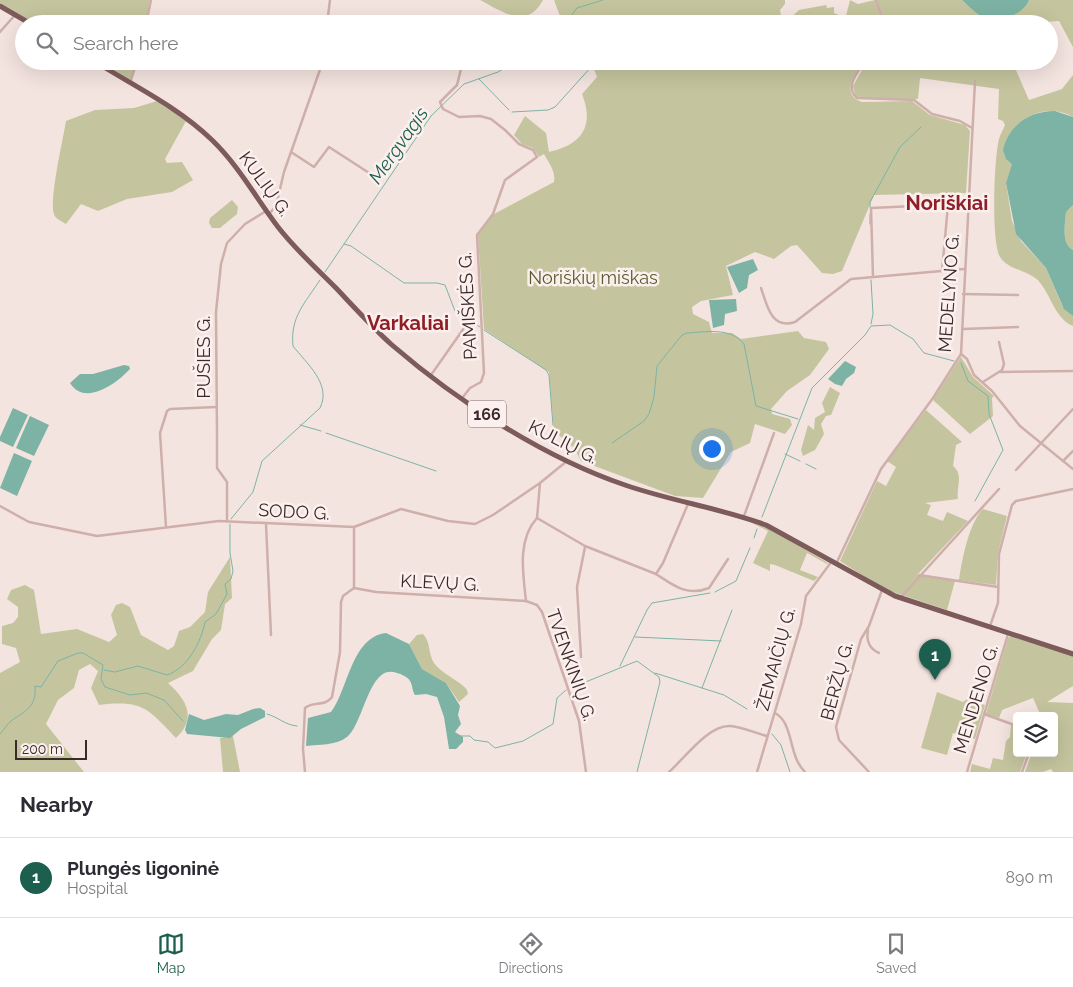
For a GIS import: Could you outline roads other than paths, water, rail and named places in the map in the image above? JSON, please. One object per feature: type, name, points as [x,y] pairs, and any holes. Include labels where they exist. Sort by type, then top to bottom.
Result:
[{"type":"main road","points":[[0,6],[15,15]]},
{"type":"main road","name":"KULIŲ G.","points":[[109,70],[180,112],[204,132],[230,159],[268,213],[293,244],[372,326],[405,356],[511,430],[567,461],[625,485],[688,504],[743,517],[783,532],[882,590],[900,598]]},
{"type":"main road","name":"166","points":[[900,598],[1073,654]]},
{"type":"street","points":[[148,15],[151,0]]},
{"type":"street","points":[[328,15],[330,0]]},
{"type":"street","points":[[876,0],[881,15]]},
{"type":"street","points":[[0,32],[15,15]]},
{"type":"street","points":[[130,83],[134,70]]},
{"type":"street","points":[[268,213],[276,206],[291,152],[321,70]]},
{"type":"street","name":"PAMIŠKĖS G.","points":[[461,70],[457,84],[440,105],[443,109],[459,117],[480,116],[491,119],[519,144],[533,150],[537,157],[505,180],[493,214],[477,235],[484,373],[481,382],[470,388],[462,397]]},
{"type":"street","points":[[860,70],[851,86],[852,93],[857,98],[914,100],[932,114],[960,121],[972,128]]},
{"type":"street","name":"MEDELYNO G.","points":[[835,561],[880,469],[933,398],[961,354],[975,81]]},
{"type":"street","points":[[291,152],[314,167],[329,147],[380,180]]},
{"type":"street","points":[[942,271],[948,205]]},
{"type":"street","points":[[873,277],[871,208],[914,206]]},
{"type":"street","name":"PUŠIES G.","points":[[227,521],[227,482],[218,468],[216,407],[217,302],[223,251],[245,224],[268,213]]},
{"type":"street","points":[[761,288],[769,314],[775,320],[784,324],[795,322],[851,280],[964,269]]},
{"type":"street","points":[[964,294],[1018,295]]},
{"type":"street","points":[[963,329],[1018,327]]},
{"type":"street","points":[[430,374],[464,328]]},
{"type":"street","points":[[999,342],[1004,364],[1000,372]]},
{"type":"street","points":[[961,354],[967,359],[974,374],[1020,426],[1073,469]]},
{"type":"street","points":[[983,382],[1000,372],[1073,371]]},
{"type":"street","points":[[166,528],[160,433],[167,412],[170,409],[216,407]]},
{"type":"street","points":[[1016,470],[1073,409]]},
{"type":"street","points":[[743,517],[774,433]]},
{"type":"street","points":[[1063,461],[1073,451]]},
{"type":"street","name":"SODO G.","points":[[0,506],[29,522],[97,536],[227,521],[354,527],[394,509],[401,508],[448,521],[475,524],[493,515],[540,484],[567,461]]},
{"type":"street","points":[[540,484],[537,518],[585,546],[656,574],[683,590],[688,592],[709,588],[728,560]]},
{"type":"street","points":[[900,598],[903,591],[999,488]]},
{"type":"street","points":[[990,627],[998,603],[999,554],[1012,505],[1016,501],[1073,489]]},
{"type":"street","points":[[656,574],[688,504]]},
{"type":"street","name":"TVENKINIŲ G.","points":[[537,518],[530,526],[522,551],[526,600],[537,605],[542,612],[579,721],[586,772]]},
{"type":"street","points":[[266,524],[271,635]]},
{"type":"street","points":[[305,772],[303,749],[305,708],[311,704],[328,702],[332,697],[340,652],[341,602],[343,596],[354,588],[354,527]]},
{"type":"street","points":[[581,657],[577,587],[585,546]]},
{"type":"street","name":"ŽEMAIČIŲ G.","points":[[757,772],[801,624],[806,596],[835,561]]},
{"type":"street","points":[[919,575],[998,587]]},
{"type":"street","name":"KLEVŲ G.","points":[[354,588],[376,592],[526,600]]},
{"type":"street","name":"BERŽŲ G.","points":[[869,772],[839,740],[836,728],[861,639],[868,629],[882,590]]},
{"type":"street","points":[[868,629],[869,644],[872,650],[879,653]]},
{"type":"street","name":"MENDENO G.","points":[[966,772],[1009,633]]},
{"type":"street","points":[[775,713],[785,723],[795,758],[805,772]]},
{"type":"street","points":[[984,714],[1013,725]]},
{"type":"street","points":[[669,772],[708,734],[717,728],[732,726],[767,736]]},
{"type":"street","points":[[1022,772],[1028,757]]},
{"type":"waterway","name":"Mergvagis","points":[[572,15],[577,8],[603,0]]},
{"type":"waterway","name":"Mergvagis","points":[[325,272],[431,116],[464,84],[501,70]]},
{"type":"waterway","points":[[512,112],[548,110],[555,107],[588,70]]},
{"type":"waterway","points":[[479,79],[509,110]]},
{"type":"waterway","points":[[870,207],[870,202],[900,147],[921,127]]},
{"type":"waterway","points":[[870,214],[870,224]]},
{"type":"waterway","points":[[344,244],[351,246],[404,283],[437,283],[445,285],[455,311],[480,327]]},
{"type":"waterway","name":"Mergvagis","points":[[231,519],[253,492],[262,461],[320,408],[323,399],[320,382],[316,374],[293,346],[296,318],[320,280]]},
{"type":"waterway","points":[[871,280],[873,314],[871,324]]},
{"type":"waterway","points":[[762,517],[812,388],[865,335],[871,326],[890,325],[913,339],[924,353],[954,361]]},
{"type":"waterway","points":[[484,330],[546,370],[549,375],[553,425]]},
{"type":"waterway","points":[[612,443],[644,421],[649,414],[654,397],[657,366],[682,335],[687,333],[718,332],[732,335],[739,339],[744,344],[756,406],[798,419]]},
{"type":"waterway","points":[[961,363],[968,381],[988,396],[989,414],[1003,450],[975,501]]},
{"type":"waterway","points":[[300,425],[321,431]]},
{"type":"waterway","points":[[326,433],[436,471]]},
{"type":"waterway","points":[[785,454],[800,461]]},
{"type":"waterway","points":[[806,464],[816,469]]},
{"type":"waterway","name":"Mergvagis","points":[[104,670],[115,672],[138,666],[167,675],[181,667],[197,646],[205,622],[216,614],[227,594],[225,584],[231,579],[233,571],[230,553],[230,524]]},
{"type":"waterway","points":[[754,538],[757,529]]},
{"type":"waterway","points":[[715,592],[736,581],[750,548]]},
{"type":"waterway","points":[[620,666],[652,603],[710,593]]},
{"type":"waterway","points":[[702,688],[732,610]]},
{"type":"waterway","points":[[635,637],[721,641]]},
{"type":"waterway","points":[[0,734],[10,722],[29,708],[34,699],[35,686],[41,687],[58,661],[78,653],[83,653],[103,665],[101,679],[105,687],[130,695],[146,693],[164,700],[183,721]]},
{"type":"waterway","points":[[571,688],[637,661],[659,677],[660,682],[637,772]]},
{"type":"waterway","points":[[655,673],[724,695],[747,709]]},
{"type":"waterway","points":[[460,736],[470,736],[474,740],[488,742],[495,748],[523,741],[553,724],[557,698],[566,690]]},
{"type":"waterway","points":[[267,714],[297,726]]},
{"type":"waterway","points":[[772,734],[781,745],[790,772]]},
{"type":"place","name":"Plungės ligoninė","points":[[935,680]]},
{"type":"district","name":"Noriškiai","points":[[947,203]]},
{"type":"district","name":"Varkaliai","points":[[408,323]]},
{"type":"park label","name":"Noriškių miškas","points":[[593,278]]}]
